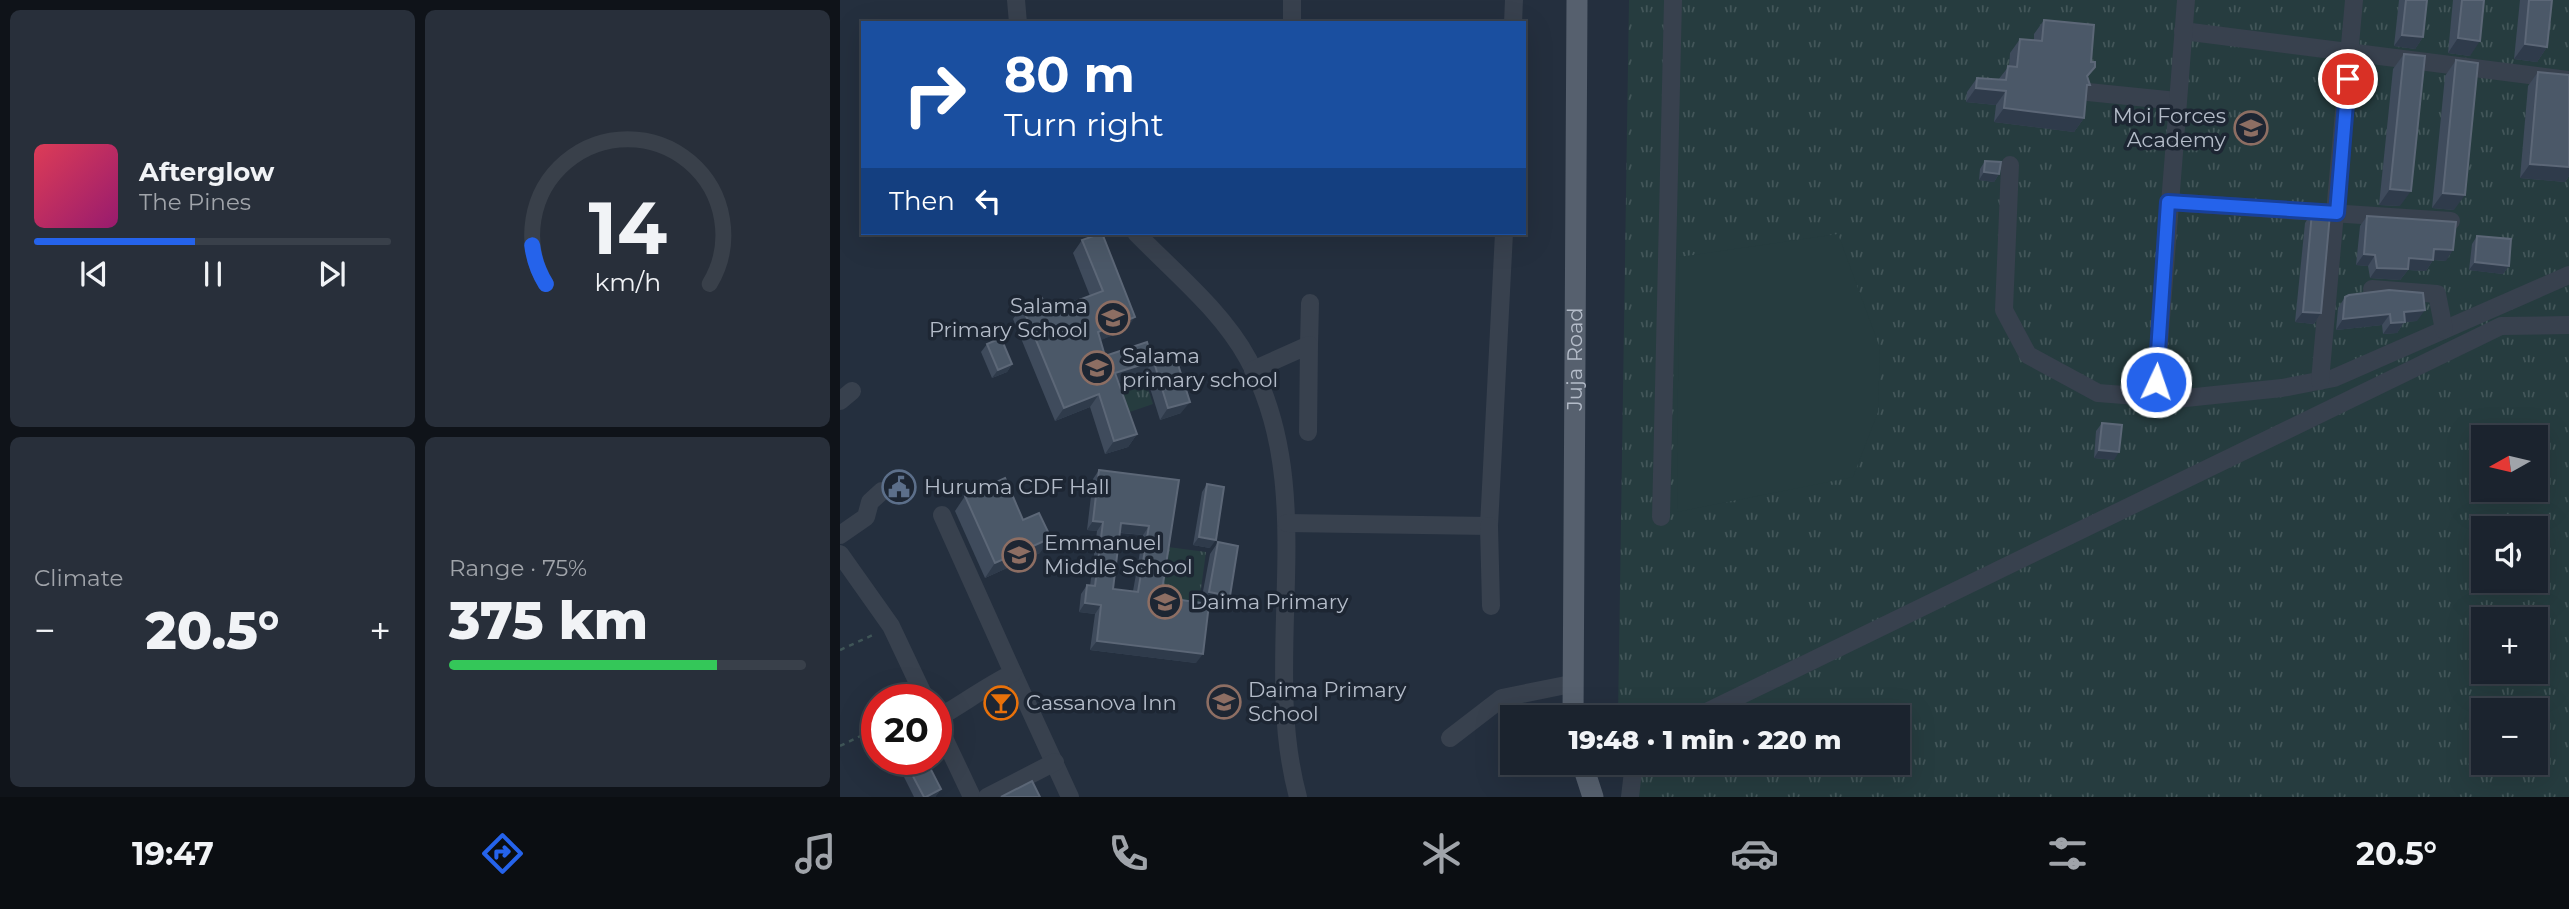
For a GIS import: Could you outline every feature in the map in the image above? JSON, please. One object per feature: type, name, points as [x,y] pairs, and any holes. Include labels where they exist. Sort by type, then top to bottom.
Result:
[{"type":"main road","name":"Juja Road","points":[[1573,705],[1577,0]]},
{"type":"main road","points":[[1586,775],[1592,797]]},
{"type":"street","points":[[1016,0],[1018,21]]},
{"type":"street","points":[[1292,0],[1292,21]]},
{"type":"street","points":[[1513,21],[1514,0]]},
{"type":"street","points":[[1661,517],[1673,0]]},
{"type":"street","points":[[2156,382],[2168,202],[2186,0]]},
{"type":"street","points":[[2320,381],[2354,0]]},
{"type":"street","points":[[2183,31],[2569,80]]},
{"type":"street","points":[[2088,92],[2177,101]]},
{"type":"street","points":[[2010,165],[2004,310],[2028,355],[2098,393],[2176,400],[2282,388],[2334,378],[2569,275]]},
{"type":"street","points":[[2168,202],[2451,221]]},
{"type":"street","points":[[1144,235],[1207,305],[1253,370],[1267,402],[1283,472],[1287,523],[1283,690],[1288,761],[1298,797]]},
{"type":"street","points":[[1491,606],[1489,526],[1504,235]]},
{"type":"street","points":[[2372,289],[2437,294],[2444,330]]},
{"type":"street","points":[[1308,432],[1310,303]]},
{"type":"street","points":[[1721,705],[2501,326],[2569,325]]},
{"type":"street","points":[[1253,370],[1309,345]]},
{"type":"street","points":[[840,535],[866,517],[870,502],[882,491]]},
{"type":"street","points":[[942,515],[1070,797]]},
{"type":"street","points":[[1287,523],[1489,526]]},
{"type":"street","points":[[840,554],[891,626],[918,684]]},
{"type":"street","points":[[952,710],[975,696],[978,689],[1013,673]]},
{"type":"street","points":[[1450,738],[1502,698],[1572,684]]},
{"type":"street","points":[[952,754],[972,797]]},
{"type":"street","points":[[987,797],[1055,762]]},
{"type":"street","points":[[1630,797],[1633,775]]},
{"type":"path","points":[[840,650],[891,626]]},
{"type":"path","points":[[840,746],[861,736]]},
{"type":"green space","points":[[1629,0],[2569,0],[2569,797],[1632,797],[1626,775],[1910,775],[1910,705],[1618,705]]},
{"type":"green space","points":[[1838,234],[1880,348],[1878,412],[1853,477],[1677,512],[1679,257]]},
{"type":"green space","points":[[1144,376],[1153,404],[1118,416],[1109,387]]},
{"type":"green space","points":[[1168,547],[1206,552],[1199,603],[1160,597]]},
{"type":"building","points":[[2406,0],[2427,0],[2423,37],[2402,35]]},
{"type":"building","points":[[2462,0],[2484,0],[2480,41],[2458,38]]},
{"type":"building","points":[[2529,0],[2552,0],[2547,47],[2525,44]]},
{"type":"building","points":[[2044,20],[2094,25],[2091,62],[2095,62],[2095,67],[2087,76],[2090,85],[2087,85],[2084,118],[2004,108],[2006,91],[1976,88],[1977,78],[2006,80],[2008,66],[2017,67],[2020,39],[2042,41]]},
{"type":"building","points":[[2404,54],[2425,56],[2411,191],[2390,189]]},
{"type":"building","points":[[2456,60],[2478,63],[2465,195],[2443,193]]},
{"type":"building","points":[[2538,72],[2569,75],[2569,167],[2530,164]]},
{"type":"building","points":[[1985,161],[2001,162],[1999,174],[1984,172]]},
{"type":"building","points":[[2312,212],[2330,214],[2321,313],[2303,312]]},
{"type":"building","points":[[2367,216],[2456,222],[2453,250],[2434,249],[2433,260],[2409,258],[2408,269],[2377,268],[2375,255],[2364,254]]},
{"type":"building","points":[[1103,235],[1135,317],[1098,332],[1105,356],[1147,342],[1153,361],[1115,373],[1137,434],[1114,441],[1099,394],[1064,408],[1022,306],[1042,298],[1047,312],[1103,291],[1082,240]]},
{"type":"building","points":[[2477,236],[2511,239],[2509,266],[2475,262]]},
{"type":"building","points":[[2389,290],[2423,293],[2425,310],[2404,312],[2405,322],[2391,323],[2390,314],[2343,319],[2345,297]]},
{"type":"building","points":[[1001,338],[1012,364],[998,370],[987,344]]},
{"type":"building","points":[[1174,352],[1190,402],[1168,408],[1153,359]]},
{"type":"building","points":[[2102,423],[2122,425],[2119,452],[2099,450]]},
{"type":"building","points":[[1099,470],[1179,480],[1161,597],[1209,604],[1203,654],[1097,641],[1101,605],[1085,603],[1087,585],[1095,586],[1103,522],[1093,521]],"holes":[[[1121,523],[1149,526],[1138,592],[1113,589]]]},
{"type":"building","points":[[1005,478],[1023,520],[1039,513],[1051,538],[995,563],[965,496]]},
{"type":"building","points":[[1207,484],[1224,487],[1216,540],[1199,537]]},
{"type":"building","points":[[1218,542],[1238,546],[1230,596],[1209,592]]},
{"type":"building","points":[[912,775],[934,775],[941,789],[924,797]]},
{"type":"building","points":[[1032,781],[1040,797],[1001,797]]},
{"type":"place","name":"Moi Forces Academy","points":[[2251,128]]},
{"type":"place","name":"Salama Primary School","points":[[1113,318]]},
{"type":"place","name":"Salama primary school","points":[[1097,368]]},
{"type":"place","name":"Huruma CDF Hall","points":[[899,487]]},
{"type":"place","name":"Emmanuel Middle School","points":[[1019,555]]},
{"type":"place","name":"Daima Primary","points":[[1165,602]]},
{"type":"place","name":"Daima Primary School","points":[[1224,702]]},
{"type":"place","name":"Cassanova Inn","points":[[1001,703]]},
{"type":"route","points":[[2156,382],[2168,202],[2337,213],[2348,79]]}]
